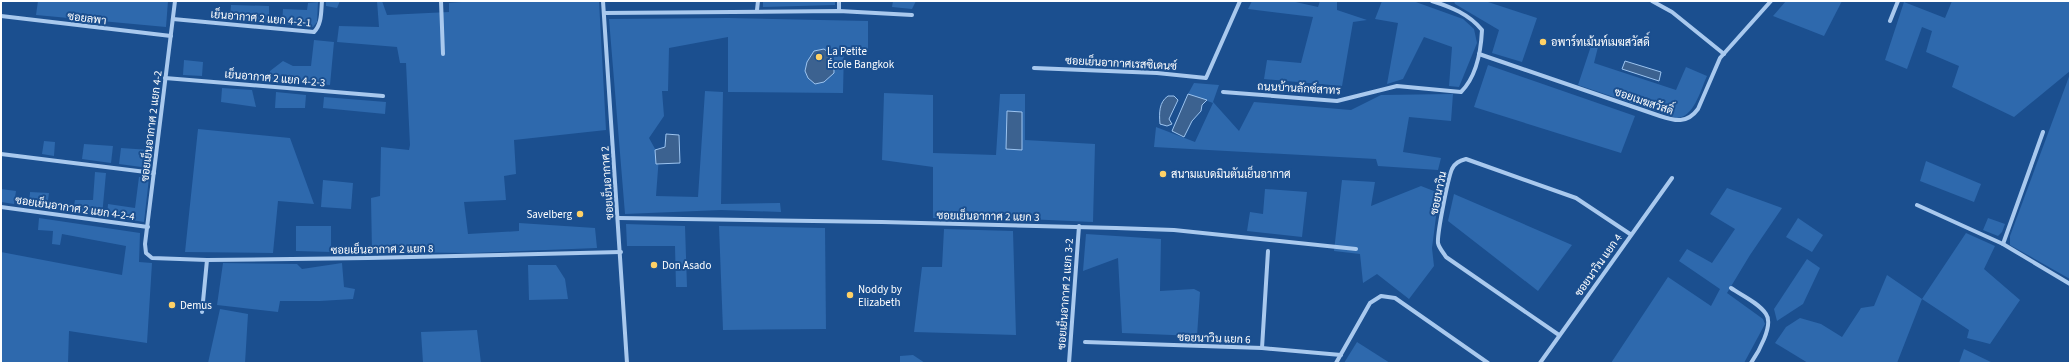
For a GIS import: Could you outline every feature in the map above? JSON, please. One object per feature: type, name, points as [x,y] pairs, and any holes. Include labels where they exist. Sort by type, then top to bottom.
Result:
[{"type":"street","name":"ซอยเย็นอากาศ 2 แยก 4-2","points":[[146,253],[175,1]]},
{"type":"street","name":"เย็นอากาศ 2 แยก 4-2-1","points":[[173,19],[314,32],[318,28],[320,21],[322,1]]},
{"type":"street","points":[[441,1],[443,54]]},
{"type":"street","name":"ซอยเย็นอากาศ 2","points":[[603,1],[619,218],[627,363]]},
{"type":"street","points":[[757,10],[758,1]]},
{"type":"street","points":[[839,1],[839,11]]},
{"type":"street","name":"ซอยเย็นอากาศเรสซิเดนซ์","points":[[1034,68],[1157,73],[1206,78],[1240,1]]},
{"type":"street","name":"ถนนบ้านลักซ์สาทร","points":[[1223,92],[1337,101],[1397,86],[1461,92],[1467,86],[1474,72],[1479,54],[1482,30],[1475,21],[1453,8],[1432,1]]},
{"type":"street","points":[[1652,1],[1672,12],[1724,54]]},
{"type":"street","name":"ซอยเมฆสวัสดิ์","points":[[1479,54],[1675,121],[1688,119],[1694,114],[1717,65],[1724,54],[1771,1]]},
{"type":"street","points":[[1890,21],[1898,1]]},
{"type":"street","points":[[604,13],[757,10],[839,11],[912,15]]},
{"type":"street","name":"ซอยลพา","points":[[1,16],[171,36]]},
{"type":"street","name":"เย็นอากาศ 2 แยก 4-2-3","points":[[166,78],[383,96]]},
{"type":"street","points":[[2002,244],[2043,132]]},
{"type":"street","points":[[1,154],[154,173]]},
{"type":"street","name":"ซอยนาวิน","points":[[1559,335],[1446,257],[1441,250],[1438,242],[1440,229],[1452,170],[1458,161],[1466,159],[1562,192],[1576,198],[1630,234]]},
{"type":"street","name":"ซอยนาวิน แยก 4","points":[[1540,363],[1630,234],[1672,178]]},
{"type":"street","points":[[1917,205],[2002,244],[2070,284]]},
{"type":"street","name":"ซอยเย็นอากาศ 2 แยก 4-2-4","points":[[1,207],[148,228]]},
{"type":"street","name":"ซอยเย็นอากาศ 2 แยก 3","points":[[619,218],[1079,226],[1174,230],[1356,249]]},
{"type":"street","name":"ซอยเย็นอากาศ 2 แยก 3-2","points":[[1070,363],[1079,226]]},
{"type":"street","points":[[1262,348],[1268,251]]},
{"type":"street","name":"ซอยเย็นอากาศ 2 แยก 8","points":[[146,253],[152,258],[207,260],[409,258],[621,252]]},
{"type":"street","points":[[202,312],[207,260]]},
{"type":"street","points":[[1731,288],[1767,314],[1770,323],[1751,363]]},
{"type":"street","points":[[1336,363],[1370,303],[1381,296],[1395,298],[1488,363]]},
{"type":"street","name":"ซอยนาวิน แยก 6","points":[[1085,342],[1262,348],[1341,355]]},
{"type":"shaded area","points":[[38,1],[168,1],[166,27],[36,15]]},
{"type":"shaded area","points":[[326,1],[340,1],[337,8],[326,6]]},
{"type":"shaded area","points":[[377,1],[382,1],[387,15],[449,12],[449,3],[474,1],[599,1],[606,130],[514,140],[516,174],[504,176],[506,200],[464,202],[468,234],[519,231],[519,223],[595,228],[597,248],[471,253],[372,252],[371,198],[380,196],[381,147],[409,150],[410,145],[406,63],[400,63],[397,47],[337,42],[339,26],[379,27]]},
{"type":"shaded area","points":[[763,1],[835,1],[835,5],[763,7]]},
{"type":"shaded area","points":[[893,1],[916,1],[912,9],[892,7]]},
{"type":"shaded area","points":[[1252,1],[1291,1],[1318,7],[1320,1],[1337,1],[1337,10],[1367,20],[1353,22],[1342,86],[1264,79],[1267,60],[1301,63],[1313,17],[1248,9]]},
{"type":"shaded area","points":[[1382,1],[1413,1],[1463,19],[1474,29],[1477,43],[1459,87],[1449,86],[1452,47],[1424,37],[1403,79],[1387,84],[1398,23],[1375,19]]},
{"type":"shaded area","points":[[1454,1],[1485,1],[1537,18],[1522,62],[1492,53],[1499,30],[1455,4]]},
{"type":"shaded area","points":[[1786,1],[1842,1],[1824,36],[1773,16]]},
{"type":"shaded area","points":[[1952,1],[2070,1],[2070,71],[2014,117],[1952,87],[1959,66],[1926,52],[1932,31],[1922,27],[1907,69],[1885,60],[1904,2],[1945,18]]},
{"type":"shaded area","points":[[318,2],[317,22],[313,27],[282,24],[283,9],[307,10],[308,3]]},
{"type":"shaded area","points":[[231,5],[269,6],[269,23],[230,19]]},
{"type":"shaded area","points":[[728,18],[868,21],[868,50],[844,49],[843,93],[728,92],[728,37],[669,48],[668,91],[662,91],[664,116],[649,138],[659,156],[656,196],[698,197],[705,91],[723,92],[721,204],[780,203],[781,212],[721,210],[625,214],[609,19]]},
{"type":"shaded area","points":[[1594,37],[1600,39],[1594,63],[1676,90],[1686,67],[1707,76],[1692,109],[1682,117],[1676,118],[1578,85]]},
{"type":"shaded area","points":[[314,40],[334,42],[330,85],[270,80],[270,71],[283,61],[293,66],[311,66]]},
{"type":"shaded area","points":[[824,49],[832,59],[834,73],[824,82],[815,84],[808,78],[805,71],[807,62],[814,51]]},
{"type":"shaded area","points":[[184,60],[203,62],[202,76],[183,75]]},
{"type":"shaded area","points":[[1625,61],[1661,72],[1659,81],[1622,69]]},
{"type":"shaded area","points":[[1488,65],[1635,116],[1621,153],[1474,107]]},
{"type":"shaded area","points":[[2070,74],[2070,279],[2010,245],[2010,236]]},
{"type":"shaded area","points":[[1194,83],[1219,85],[1213,102],[1239,131],[1254,102],[1351,110],[1381,95],[1453,94],[1451,121],[1409,117],[1403,152],[1441,158],[1438,170],[1378,166],[1376,159],[1154,147],[1156,127],[1195,142],[1213,103],[1188,94]]},
{"type":"shaded area","points":[[222,88],[252,90],[256,107],[221,102]]},
{"type":"shaded area","points":[[276,92],[306,95],[305,108],[275,108]]},
{"type":"shaded area","points":[[884,93],[933,95],[933,153],[996,155],[1000,94],[1025,94],[1025,140],[1095,144],[1093,222],[1026,219],[933,218],[933,167],[882,160]]},
{"type":"shaded area","points":[[1188,94],[1207,100],[1202,105],[1201,111],[1192,121],[1184,137],[1172,131]]},
{"type":"shaded area","points":[[1168,96],[1174,96],[1178,100],[1169,119],[1172,124],[1167,126],[1160,124],[1160,108],[1165,98]]},
{"type":"shaded area","points":[[324,97],[386,102],[385,114],[323,108]]},
{"type":"shaded area","points":[[1007,111],[1022,112],[1022,150],[1006,149]]},
{"type":"shaded area","points":[[198,129],[290,138],[314,204],[278,201],[273,253],[185,252]]},
{"type":"shaded area","points":[[666,134],[679,135],[680,163],[656,164],[655,150],[665,147]]},
{"type":"shaded area","points":[[44,141],[55,142],[54,156],[42,154]]},
{"type":"shaded area","points":[[84,144],[113,146],[111,163],[82,159]]},
{"type":"shaded area","points":[[121,148],[150,150],[149,168],[119,164]]},
{"type":"shaded area","points":[[1926,161],[1981,184],[1974,202],[1920,181]]},
{"type":"shaded area","points":[[95,172],[106,173],[102,216],[73,212],[75,200],[93,200]]},
{"type":"shaded area","points":[[139,177],[149,178],[144,222],[107,216],[108,204],[135,208]]},
{"type":"shaded area","points":[[323,180],[353,183],[351,209],[321,207]]},
{"type":"shaded area","points":[[1342,180],[1375,182],[1371,206],[1421,186],[1439,193],[1432,248],[1434,266],[1409,299],[1377,274],[1363,283],[1360,254],[1334,251]]},
{"type":"shaded area","points":[[1727,188],[1782,208],[1750,255],[1727,293],[1763,319],[1765,324],[1744,363],[1611,363],[1668,277],[1711,306],[1720,289],[1679,261],[1687,249],[1712,263],[1735,229],[1710,214]]},
{"type":"shaded area","points":[[1,189],[16,191],[14,204],[1,202]]},
{"type":"shaded area","points":[[1265,189],[1307,192],[1302,237],[1247,231],[1250,212],[1263,214]]},
{"type":"shaded area","points":[[30,192],[49,193],[47,208],[29,206]]},
{"type":"shaded area","points":[[1454,194],[1572,245],[1538,291],[1448,221]]},
{"type":"shaded area","points":[[39,218],[140,233],[139,262],[152,263],[147,343],[69,331],[68,363],[1,363],[1,252],[122,275],[126,246],[62,234],[60,245],[52,244],[53,231],[38,230]]},
{"type":"shaded area","points":[[1798,218],[1823,235],[1812,252],[1786,237]]},
{"type":"shaded area","points":[[1988,218],[2005,224],[2002,232],[1998,236],[1983,230]]},
{"type":"shaded area","points":[[626,224],[685,226],[687,287],[676,287],[675,246],[627,246]]},
{"type":"shaded area","points":[[296,226],[331,226],[331,252],[296,251]]},
{"type":"shaded area","points":[[719,226],[825,228],[826,329],[723,330]]},
{"type":"shaded area","points":[[944,229],[1013,231],[1016,335],[914,332],[922,267],[942,267]]},
{"type":"shaded area","points":[[1966,233],[1995,246],[1984,269],[2020,300],[1990,344],[1967,338],[1969,330],[1922,299]]},
{"type":"shaded area","points":[[1086,234],[1161,239],[1160,291],[1194,289],[1200,292],[1197,336],[1122,333],[1118,258],[1083,271]]},
{"type":"shaded area","points":[[1807,259],[1820,268],[1803,304],[1777,321],[1774,309]]},
{"type":"shaded area","points":[[223,263],[297,264],[302,269],[342,263],[344,287],[355,289],[353,299],[280,301],[278,312],[217,305]]},
{"type":"shaded area","points":[[528,265],[556,265],[565,279],[568,299],[529,300]]},
{"type":"shaded area","points":[[1887,275],[1922,299],[1897,363],[1808,363],[1775,343],[1786,327],[1800,318],[1821,324],[1842,337],[1861,308],[1874,306]]},
{"type":"shaded area","points":[[220,309],[248,314],[245,363],[208,363]]},
{"type":"shaded area","points":[[477,330],[481,363],[423,363],[421,332]]},
{"type":"shaded area","points":[[1357,342],[1390,363],[1344,363]]},
{"type":"shaded area","points":[[1964,349],[1993,363],[1959,363]]},
{"type":"shaded area","points":[[913,355],[925,363],[900,363],[900,356]]},
{"type":"place","name":"อพาร์ทเม้นท์เมฆสวัสดิ์","points":[[1543,42]]},
{"type":"place","name":"La Petite École Bangkok","points":[[819,57]]},
{"type":"place","name":"สนามแบดมินตันเย็นอากาศ","points":[[1163,174]]},
{"type":"place","name":"Savelberg","points":[[580,214]]},
{"type":"place","name":"Don Asado","points":[[654,265]]},
{"type":"place","name":"Noddy by Elizabeth","points":[[850,295]]},
{"type":"place","name":"Demus","points":[[172,305]]}]
